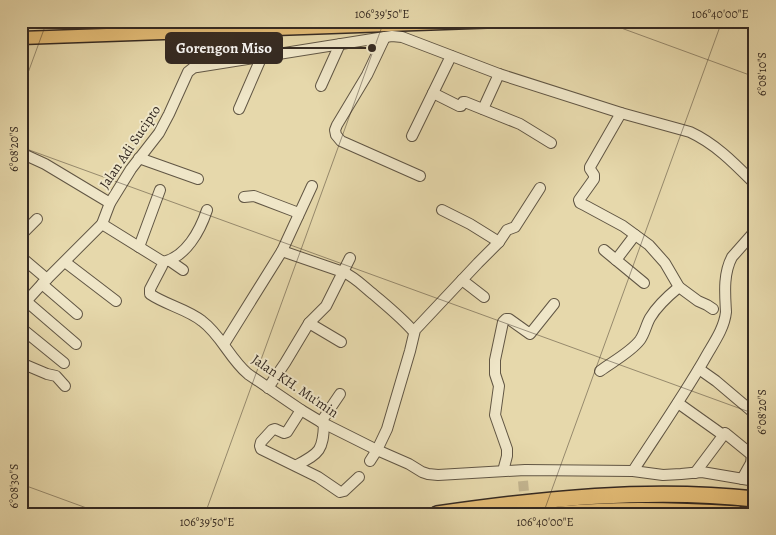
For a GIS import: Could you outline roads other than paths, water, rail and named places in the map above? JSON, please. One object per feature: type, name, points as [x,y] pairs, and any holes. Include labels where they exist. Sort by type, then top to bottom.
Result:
[{"type":"highway","points":[[437,514],[498,505],[626,494],[677,494],[755,499]]},
{"type":"highway","points":[[560,514],[626,510],[681,510],[738,514]]},
{"type":"main road","points":[[21,38],[501,21]]},
{"type":"street","points":[[239,108],[262,56],[392,36],[402,37],[498,74],[690,132],[701,137],[722,152],[755,184]]},
{"type":"street","points":[[385,37],[367,75],[339,119],[335,130],[336,135],[341,141],[420,176]]},
{"type":"street","points":[[321,86],[340,44]]},
{"type":"street","name":"Jalan Adi Sucipto","points":[[24,304],[102,224],[110,203],[131,169],[159,133],[170,114],[188,72],[197,67],[262,56]]},
{"type":"street","points":[[412,136],[451,56]]},
{"type":"street","points":[[484,109],[498,74]]},
{"type":"street","points":[[433,93],[459,106],[465,102],[520,124],[551,143]]},
{"type":"street","points":[[621,112],[590,167],[594,179],[579,200],[580,203],[649,245],[665,263],[679,286],[698,301],[713,309]]},
{"type":"street","points":[[21,153],[45,164],[110,203]]},
{"type":"street","points":[[139,158],[198,178]]},
{"type":"street","points":[[224,344],[282,251],[312,186]]},
{"type":"street","points":[[370,461],[378,450],[387,429],[416,328],[499,242],[509,229],[516,225],[540,188]]},
{"type":"street","points":[[139,247],[160,190]]},
{"type":"street","points":[[244,197],[254,196],[296,212],[298,216]]},
{"type":"street","points":[[166,262],[184,250],[189,244],[203,222],[207,210]]},
{"type":"street","points":[[442,210],[499,242]]},
{"type":"street","points":[[21,235],[38,219]]},
{"type":"street","points":[[102,224],[160,260],[183,270]]},
{"type":"street","points":[[633,471],[678,403],[719,334],[726,317],[726,273],[729,262],[755,231]]},
{"type":"street","points":[[616,260],[635,235]]},
{"type":"street","points":[[604,250],[644,283]]},
{"type":"street","points":[[282,251],[343,272],[355,279],[390,308],[414,332]]},
{"type":"street","points":[[21,257],[29,262],[76,314]]},
{"type":"street","points":[[268,388],[309,323],[326,306],[350,258]]},
{"type":"street","points":[[65,262],[116,301]]},
{"type":"street","name":"Jalan KH. Mu'min","points":[[166,262],[150,289],[150,294],[203,321],[224,344],[242,369],[301,410],[322,423],[428,474],[503,471]]},
{"type":"street","points":[[462,280],[484,297]]},
{"type":"street","points":[[600,371],[640,341],[650,318],[657,308],[679,286]]},
{"type":"street","points":[[24,304],[76,344]]},
{"type":"street","points":[[554,304],[530,334],[509,319],[503,322],[495,360],[495,374],[498,386],[495,415],[507,449],[503,471],[524,476],[633,471],[664,475],[702,472],[755,480]]},
{"type":"street","points":[[309,323],[341,342]]},
{"type":"street","points":[[21,328],[64,363]]},
{"type":"street","points":[[21,363],[56,376],[65,386]]},
{"type":"street","points":[[699,369],[755,414]]},
{"type":"street","points":[[297,465],[314,456],[323,443],[322,423],[340,394]]},
{"type":"street","points":[[678,403],[723,435]]},
{"type":"street","points":[[301,410],[287,432],[272,430],[261,442],[260,446],[262,449],[297,465],[340,492],[344,491],[359,477]]},
{"type":"street","points":[[695,473],[726,432],[754,454],[742,479]]},
{"type":"tunnel","points":[[523,481],[526,514]]},
{"type":"place","name":"Gorengon Miso","points":[[372,48]]}]
